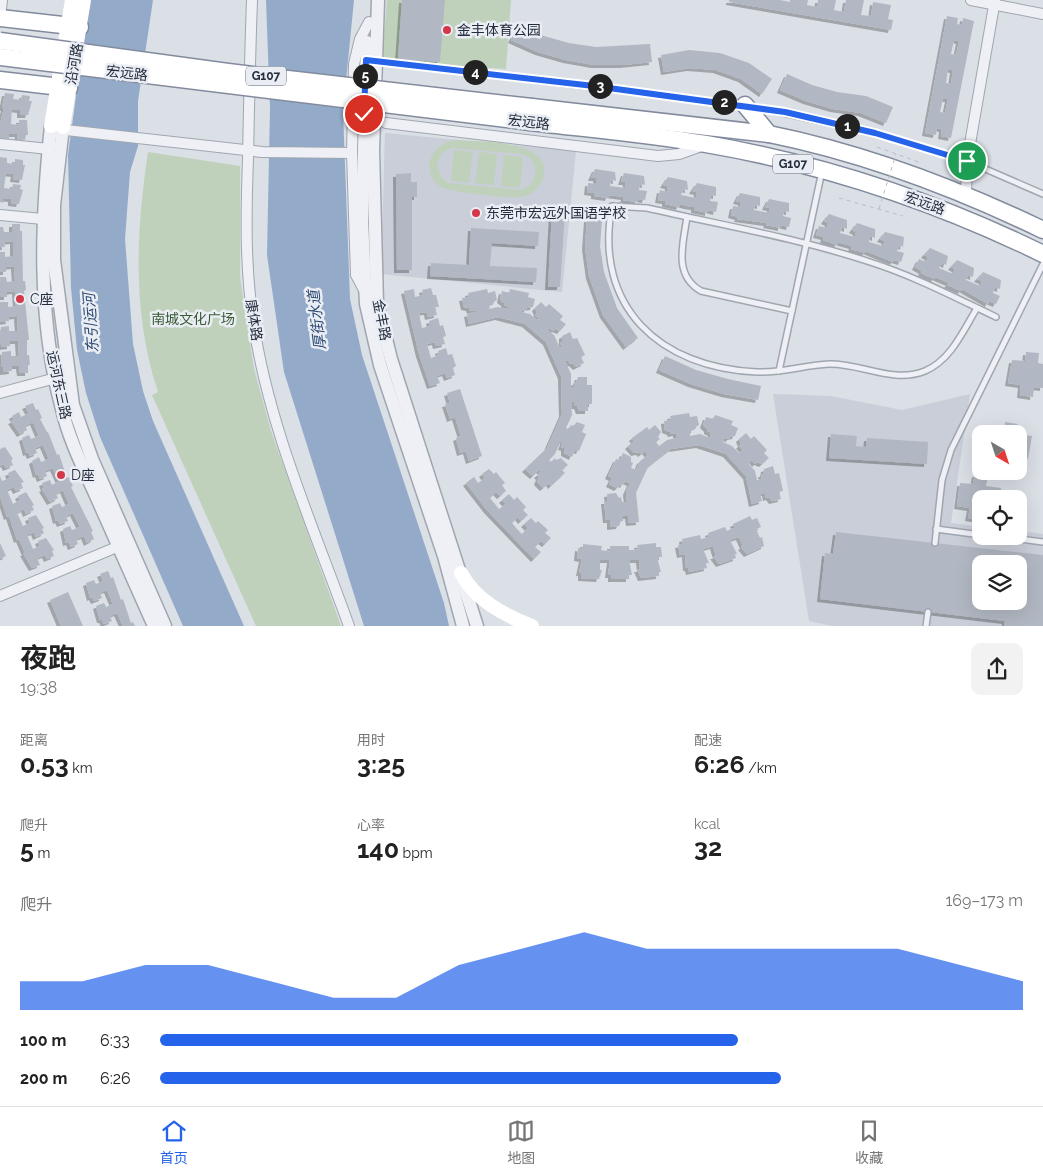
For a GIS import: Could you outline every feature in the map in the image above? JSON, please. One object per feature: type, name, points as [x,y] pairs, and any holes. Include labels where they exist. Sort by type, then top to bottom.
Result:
[{"type":"highway","points":[[0,18],[74,26]]},
{"type":"highway","name":"宏远路","points":[[0,41],[531,115],[708,144],[822,171],[896,192],[951,213],[1043,254]]},
{"type":"highway","name":"宏远路","points":[[0,57],[531,115],[769,134],[865,159],[966,196],[1043,230]]},
{"type":"highway","points":[[0,80],[63,87]]},
{"type":"highway","points":[[745,105],[769,134]]},
{"type":"main road","name":"沿河路","points":[[72,0],[74,26]]},
{"type":"main road","name":"沿河路","points":[[60,128],[63,87],[74,26],[84,0]]},
{"type":"main road","points":[[461,573],[468,586],[477,595],[532,626]]},
{"type":"street","points":[[0,18],[2,0]]},
{"type":"street","name":"康体路","points":[[252,0],[246,254],[250,299],[262,368],[278,429],[349,626]]},
{"type":"street","name":"金丰路","points":[[370,0],[369,22],[377,302],[391,359],[477,626]]},
{"type":"street","name":"金丰路","points":[[378,0],[371,61],[362,221],[365,293],[377,355],[444,556],[464,626]]},
{"type":"street","points":[[970,0],[995,2],[1043,14]]},
{"type":"street","points":[[966,196],[967,161],[995,2]]},
{"type":"street","points":[[365,293],[356,275],[352,122],[354,64],[360,39],[369,22]]},
{"type":"street","points":[[386,123],[658,156],[680,154],[708,144]]},
{"type":"street","points":[[60,128],[262,152],[352,153]]},
{"type":"street","name":"运河东三路","points":[[60,128],[49,149],[43,219],[45,310],[62,376]]},
{"type":"street","name":"运河东三路","points":[[60,128],[54,205],[54,260],[62,376],[62,410],[75,446],[123,545],[166,626]]},
{"type":"street","points":[[0,144],[49,149]]},
{"type":"street","points":[[0,215],[43,219]]},
{"type":"street","points":[[0,393],[62,376]]},
{"type":"street","points":[[0,596],[123,545]]},
{"type":"street","name":"运河东三路","points":[[123,545],[154,626]]},
{"type":"lane","points":[[371,61],[745,105],[785,112],[875,133],[967,161],[1043,194]]},
{"type":"lane","points":[[779,371],[822,171]]},
{"type":"lane","points":[[977,308],[950,352],[939,363],[925,371],[910,375],[895,376],[855,366],[829,364],[779,371],[741,371],[722,368],[686,357],[653,339],[629,311],[614,278],[610,260],[609,224],[612,206],[647,208],[806,244],[892,270],[977,308],[996,317]]},
{"type":"lane","points":[[687,217],[681,262],[682,271],[693,286],[701,291],[792,311]]},
{"type":"lane","points":[[934,543],[942,480],[951,450],[1043,264]]},
{"type":"lane","points":[[936,529],[972,533]]},
{"type":"lane","points":[[1027,540],[1043,542]]},
{"type":"lane","points":[[926,626],[928,612]]},
{"type":"path","points":[[877,147],[921,163]]},
{"type":"path","points":[[879,209],[896,154]]},
{"type":"path","points":[[839,198],[903,216]]},
{"type":"shaded area","name":"东莞市宏远外国语学校","points":[[385,133],[576,151],[562,292],[381,274]]},
{"type":"shaded area","points":[[773,394],[831,396],[902,410],[970,394],[951,523],[972,526],[972,545],[1027,545],[1027,532],[1043,534],[1043,626],[832,626],[809,621]]},
{"type":"green space","name":"金丰体育公园","points":[[387,0],[511,0],[506,69],[382,61]]},
{"type":"green space","points":[[457,140],[498,143],[529,150],[539,157],[544,167],[542,181],[534,192],[522,197],[454,191],[439,186],[433,179],[429,164],[436,151],[442,145]],"holes":[[[452,148],[520,154],[529,157],[535,168],[534,180],[529,186],[521,190],[448,183],[441,177],[437,164],[443,152]]]},
{"type":"green space","points":[[454,150],[473,152],[469,183],[451,181]]},
{"type":"green space","name":"南城文化广场","points":[[148,152],[240,166],[240,277],[254,369],[271,431],[341,626],[256,626],[152,395],[158,392],[144,333],[139,273],[141,213]]},
{"type":"green space","points":[[479,152],[497,154],[494,185],[475,183]]},
{"type":"green space","points":[[504,155],[523,157],[520,188],[501,186]]},
{"type":"water","name":"东引运河","points":[[89,0],[153,0],[138,101],[138,146],[130,172],[125,239],[133,344],[143,391],[153,421],[244,626],[183,626],[100,437],[86,393],[77,350],[71,288],[68,155]]},
{"type":"water","name":"厚街水道","points":[[266,0],[354,0],[343,111],[350,299],[362,355],[444,603],[449,626],[364,626],[284,372],[267,255],[270,108]]},
{"type":"building","points":[[402,0],[445,0],[440,62],[398,59]]},
{"type":"building","points":[[729,0],[780,0],[790,2],[790,0],[808,0],[807,5],[817,7],[818,0],[836,0],[834,10],[844,12],[846,0],[864,0],[861,15],[871,16],[873,2],[891,5],[888,19],[893,20],[891,30],[729,2]]},
{"type":"building","points":[[947,16],[958,18],[957,24],[962,25],[963,18],[974,21],[951,138],[941,136],[942,129],[937,128],[936,135],[925,133]],"holes":[[[954,40],[959,41],[956,55],[951,54]],[[948,69],[953,70],[951,84],[946,83]],[[943,99],[948,99],[945,113],[940,112]]]},
{"type":"building","points":[[519,24],[544,36],[569,43],[596,47],[650,44],[652,62],[594,65],[538,52],[511,40]]},
{"type":"building","points":[[689,50],[720,53],[749,63],[772,79],[762,94],[741,79],[716,70],[690,68],[664,72],[661,55]]},
{"type":"building","points":[[787,74],[812,85],[837,92],[866,96],[893,107],[886,123],[861,113],[833,109],[806,101],[780,90]]},
{"type":"building","points":[[5,93],[14,94],[13,99],[21,100],[22,95],[30,96],[29,101],[32,101],[28,115],[20,115],[20,110],[12,109],[11,124],[19,125],[19,120],[27,120],[28,135],[26,135],[25,140],[17,139],[18,134],[9,134],[9,139],[0,138],[0,124]]},
{"type":"building","points":[[0,157],[7,158],[7,163],[15,164],[15,159],[23,160],[23,165],[25,165],[22,180],[13,179],[14,174],[6,173],[4,188],[12,189],[13,184],[21,185],[20,189],[23,190],[19,204],[11,203],[11,199],[3,198],[3,203],[0,202]]},
{"type":"building","points":[[595,169],[615,172],[616,181],[611,180],[610,186],[625,188],[626,182],[621,182],[624,173],[644,176],[645,185],[640,184],[639,190],[647,191],[645,200],[638,199],[637,202],[623,200],[624,197],[609,195],[608,198],[594,196],[594,193],[587,192],[588,183],[596,184],[596,178],[591,178]]},
{"type":"building","points":[[411,173],[411,182],[417,182],[417,197],[412,197],[412,270],[397,270],[396,174]]},
{"type":"building","points":[[668,177],[687,181],[688,190],[683,189],[681,195],[696,198],[697,192],[692,191],[697,183],[716,187],[716,196],[711,195],[710,201],[718,202],[716,212],[708,210],[708,213],[694,210],[694,207],[680,204],[679,207],[665,204],[665,201],[658,200],[660,190],[667,192],[668,186],[663,185]]},
{"type":"building","points":[[740,193],[760,197],[760,206],[755,205],[754,210],[769,213],[770,208],[765,207],[769,199],[789,203],[789,212],[784,211],[783,216],[791,218],[789,227],[781,225],[781,228],[766,225],[767,223],[737,219],[738,217],[731,215],[733,206],[740,207],[741,202],[736,201]]},
{"type":"building","points":[[552,212],[565,212],[560,287],[548,287]]},
{"type":"building","points":[[829,214],[847,220],[847,229],[842,227],[840,233],[855,237],[856,232],[852,230],[857,223],[875,229],[875,238],[870,236],[869,242],[883,246],[885,241],[880,239],[885,232],[904,237],[903,247],[899,245],[897,251],[904,253],[901,262],[894,260],[893,262],[866,251],[865,253],[851,249],[852,246],[838,242],[837,245],[823,240],[824,237],[816,235],[819,226],[827,228],[828,223],[824,221]]},
{"type":"building","points":[[587,219],[602,220],[600,246],[604,272],[617,308],[638,338],[626,347],[603,315],[589,276],[585,247]]},
{"type":"building","name":"C座","points":[[12,224],[20,224],[20,231],[22,231],[23,281],[25,281],[26,290],[24,291],[29,340],[27,340],[27,355],[29,355],[30,365],[28,365],[28,373],[20,373],[19,366],[11,366],[12,371],[3,372],[3,367],[1,367],[2,352],[11,351],[11,356],[19,356],[18,341],[10,341],[10,346],[2,347],[0,342],[1,327],[9,326],[9,331],[18,331],[17,316],[8,317],[9,321],[1,322],[0,317],[0,302],[8,302],[8,307],[16,306],[15,291],[7,292],[7,297],[0,297],[0,277],[6,277],[7,282],[15,281],[14,266],[6,267],[6,272],[0,272],[0,252],[5,252],[5,257],[13,256],[13,241],[4,242],[5,247],[0,247],[0,227],[3,227],[4,232],[12,232]]},
{"type":"building","points":[[471,228],[539,232],[538,246],[492,243],[490,266],[537,268],[536,282],[430,276],[431,263],[469,265]]},
{"type":"building","points":[[930,248],[948,256],[946,265],[942,263],[939,268],[953,274],[955,269],[951,267],[957,260],[974,268],[973,277],[968,275],[966,280],[980,286],[982,281],[977,279],[983,272],[1001,280],[1000,289],[995,287],[993,293],[1000,296],[996,304],[989,301],[988,304],[962,289],[961,291],[947,285],[949,283],[921,273],[922,271],[915,267],[919,259],[926,262],[928,257],[924,255]]},
{"type":"building","points":[[431,288],[433,295],[436,295],[439,307],[435,307],[437,315],[428,317],[427,312],[419,313],[422,328],[430,326],[429,321],[438,318],[440,326],[443,325],[446,336],[443,337],[445,344],[436,346],[435,342],[427,344],[431,358],[439,355],[438,351],[446,348],[448,355],[452,354],[456,366],[453,368],[455,375],[447,378],[445,373],[437,376],[440,383],[430,386],[419,354],[404,291],[414,289],[415,297],[423,295],[422,290]]},
{"type":"building","points":[[487,289],[488,293],[495,291],[497,300],[492,303],[493,305],[488,306],[489,309],[498,307],[508,309],[500,300],[502,291],[509,293],[510,289],[529,293],[528,297],[535,299],[533,307],[521,312],[530,314],[537,320],[539,319],[535,315],[537,313],[535,308],[541,302],[546,307],[549,304],[563,316],[560,320],[566,324],[560,331],[555,329],[553,331],[549,328],[547,330],[554,335],[560,348],[562,347],[560,343],[562,342],[562,336],[570,332],[573,339],[577,338],[585,355],[581,357],[584,363],[576,367],[572,363],[570,364],[568,360],[565,361],[571,374],[571,387],[574,387],[578,377],[587,377],[587,385],[592,385],[592,404],[588,404],[588,411],[579,411],[577,406],[574,406],[574,402],[571,402],[572,415],[566,428],[568,429],[577,422],[585,425],[582,432],[586,434],[579,451],[575,450],[572,457],[564,453],[564,448],[561,447],[563,442],[561,441],[555,454],[549,460],[551,462],[555,458],[556,460],[561,458],[568,465],[562,470],[565,473],[551,486],[549,483],[543,488],[537,482],[539,477],[537,475],[541,472],[539,470],[533,476],[525,469],[547,448],[562,414],[561,376],[546,342],[525,324],[498,317],[469,324],[467,314],[475,312],[475,310],[470,311],[469,308],[464,307],[462,298],[469,297],[468,293]]},
{"type":"building","points":[[1026,352],[1039,353],[1038,363],[1043,364],[1043,388],[1034,387],[1033,397],[1020,395],[1021,385],[1008,383],[1012,360],[1025,361]]},
{"type":"building","points":[[665,356],[696,370],[761,386],[758,400],[724,394],[691,384],[659,370]]},
{"type":"building","points":[[460,389],[482,456],[469,461],[466,451],[460,453],[456,438],[461,436],[455,417],[450,419],[445,404],[450,403],[447,393]]},
{"type":"building","name":"D座","points":[[33,403],[36,410],[38,409],[42,418],[40,419],[48,432],[57,455],[59,454],[67,478],[69,477],[73,486],[71,487],[93,531],[91,532],[94,539],[87,543],[84,536],[76,539],[78,544],[71,547],[69,542],[66,543],[63,529],[70,526],[72,530],[80,527],[73,513],[66,516],[68,521],[60,524],[58,520],[56,521],[52,506],[60,503],[62,507],[69,504],[63,490],[56,494],[58,498],[50,502],[42,489],[44,488],[42,483],[50,480],[52,485],[59,481],[53,468],[45,471],[47,476],[40,479],[38,474],[36,475],[32,461],[39,457],[41,462],[49,459],[43,445],[35,448],[37,453],[30,456],[28,452],[26,453],[22,438],[29,435],[31,439],[39,436],[33,422],[25,426],[27,430],[20,434],[11,421],[14,420],[12,416],[19,412],[21,417],[29,413],[25,406]]},
{"type":"building","points":[[689,413],[690,417],[697,416],[699,425],[690,431],[690,436],[700,434],[710,438],[711,433],[703,425],[706,417],[713,419],[715,415],[733,421],[731,425],[738,428],[735,436],[729,439],[724,438],[723,442],[732,446],[739,453],[743,450],[739,446],[741,444],[739,439],[746,433],[751,439],[754,436],[767,450],[764,453],[769,458],[762,464],[757,462],[755,464],[752,460],[748,463],[755,471],[757,480],[762,479],[761,474],[763,474],[764,469],[773,466],[775,474],[779,473],[783,491],[779,492],[781,499],[772,501],[769,497],[766,498],[765,493],[760,494],[762,501],[752,504],[746,476],[726,454],[699,445],[671,449],[648,467],[636,493],[639,522],[629,523],[628,516],[623,516],[623,521],[621,521],[619,526],[610,527],[610,520],[606,520],[604,501],[608,501],[607,494],[616,493],[619,498],[621,497],[622,502],[627,502],[626,492],[630,483],[625,481],[623,485],[621,484],[617,488],[609,484],[612,478],[608,476],[616,459],[620,460],[623,453],[631,457],[631,462],[633,463],[631,468],[636,470],[640,461],[648,455],[645,451],[641,454],[639,452],[634,453],[628,446],[634,441],[632,438],[647,427],[649,430],[655,425],[661,432],[658,437],[660,439],[656,442],[659,446],[667,440],[676,438],[676,433],[671,434],[665,430],[664,421],[671,420],[670,416]]},
{"type":"building","points":[[1005,422],[1018,424],[1018,425],[1005,425]]},
{"type":"building","points":[[831,434],[857,436],[856,446],[866,447],[867,438],[928,442],[927,464],[829,458]]},
{"type":"building","points":[[1028,435],[1032,436],[1028,459]]},
{"type":"building","points":[[5,447],[13,459],[11,460],[13,465],[6,468],[4,464],[0,466],[0,449]]},
{"type":"building","points":[[489,469],[494,474],[496,472],[505,483],[502,485],[506,491],[500,496],[496,492],[490,498],[499,509],[506,504],[502,500],[509,494],[514,500],[517,497],[526,507],[523,510],[528,515],[521,521],[518,517],[512,523],[517,529],[522,534],[528,528],[524,524],[531,518],[536,523],[538,521],[548,530],[545,533],[551,538],[545,544],[541,541],[535,547],[541,552],[534,559],[487,510],[466,483],[474,477],[478,483],[485,478],[482,474]]},
{"type":"building","points":[[15,470],[24,482],[21,483],[23,488],[16,491],[14,487],[7,490],[13,504],[20,500],[18,496],[26,492],[34,505],[32,506],[34,510],[26,514],[24,509],[17,513],[23,526],[30,523],[28,518],[36,515],[44,528],[42,529],[44,533],[36,537],[34,532],[27,535],[33,549],[40,546],[38,541],[46,538],[54,550],[52,551],[54,556],[47,559],[45,555],[37,558],[40,565],[32,568],[23,553],[25,553],[19,539],[17,540],[0,496],[0,476],[2,481],[10,478],[8,473]]},
{"type":"building","points":[[974,480],[987,480],[986,486],[1001,488],[1001,490],[972,490],[972,519],[968,518],[970,508],[957,506],[960,483],[973,484]]},
{"type":"building","points":[[750,516],[752,520],[757,518],[761,527],[756,529],[760,538],[762,537],[764,546],[747,554],[741,547],[743,546],[739,537],[730,540],[737,554],[735,554],[736,558],[719,564],[713,556],[716,556],[713,546],[703,549],[709,563],[706,563],[707,568],[689,572],[688,568],[686,568],[685,554],[680,555],[678,545],[683,544],[682,539],[700,535],[701,539],[709,537],[708,533],[725,527],[727,531],[735,528],[733,524]]},
{"type":"building","points":[[836,532],[1043,555],[1043,626],[1004,626],[1005,621],[820,599],[825,553],[833,554]]},
{"type":"building","points":[[0,543],[6,556],[0,559]]},
{"type":"building","points":[[656,543],[656,547],[661,547],[662,557],[657,557],[661,572],[659,572],[659,576],[641,578],[637,569],[640,569],[639,560],[629,560],[632,575],[629,575],[629,579],[611,579],[611,575],[608,575],[610,560],[600,560],[600,570],[602,570],[599,579],[581,578],[581,573],[579,573],[582,559],[577,558],[578,548],[583,549],[583,544],[602,546],[601,550],[606,551],[610,550],[610,546],[629,546],[629,550],[633,550],[638,549],[637,545]]},
{"type":"building","points":[[108,571],[111,578],[113,577],[121,600],[123,599],[131,623],[133,622],[135,626],[123,626],[117,613],[110,616],[112,621],[104,624],[100,620],[96,606],[104,603],[106,607],[113,604],[107,590],[100,593],[102,598],[94,601],[92,597],[90,598],[86,583],[94,580],[96,584],[103,581],[100,574]]},
{"type":"building","points":[[68,592],[83,626],[61,626],[50,600]]},
{"type":"place","name":"金丰体育公园","points":[[447,30]]},
{"type":"place","name":"东莞市宏远外国语学校","points":[[476,213]]},
{"type":"place","name":"C座","points":[[20,299]]},
{"type":"place","name":"D座","points":[[61,475]]},
{"type":"route","points":[[364,114],[366,60],[745,105],[785,112],[875,133],[967,161]]}]
